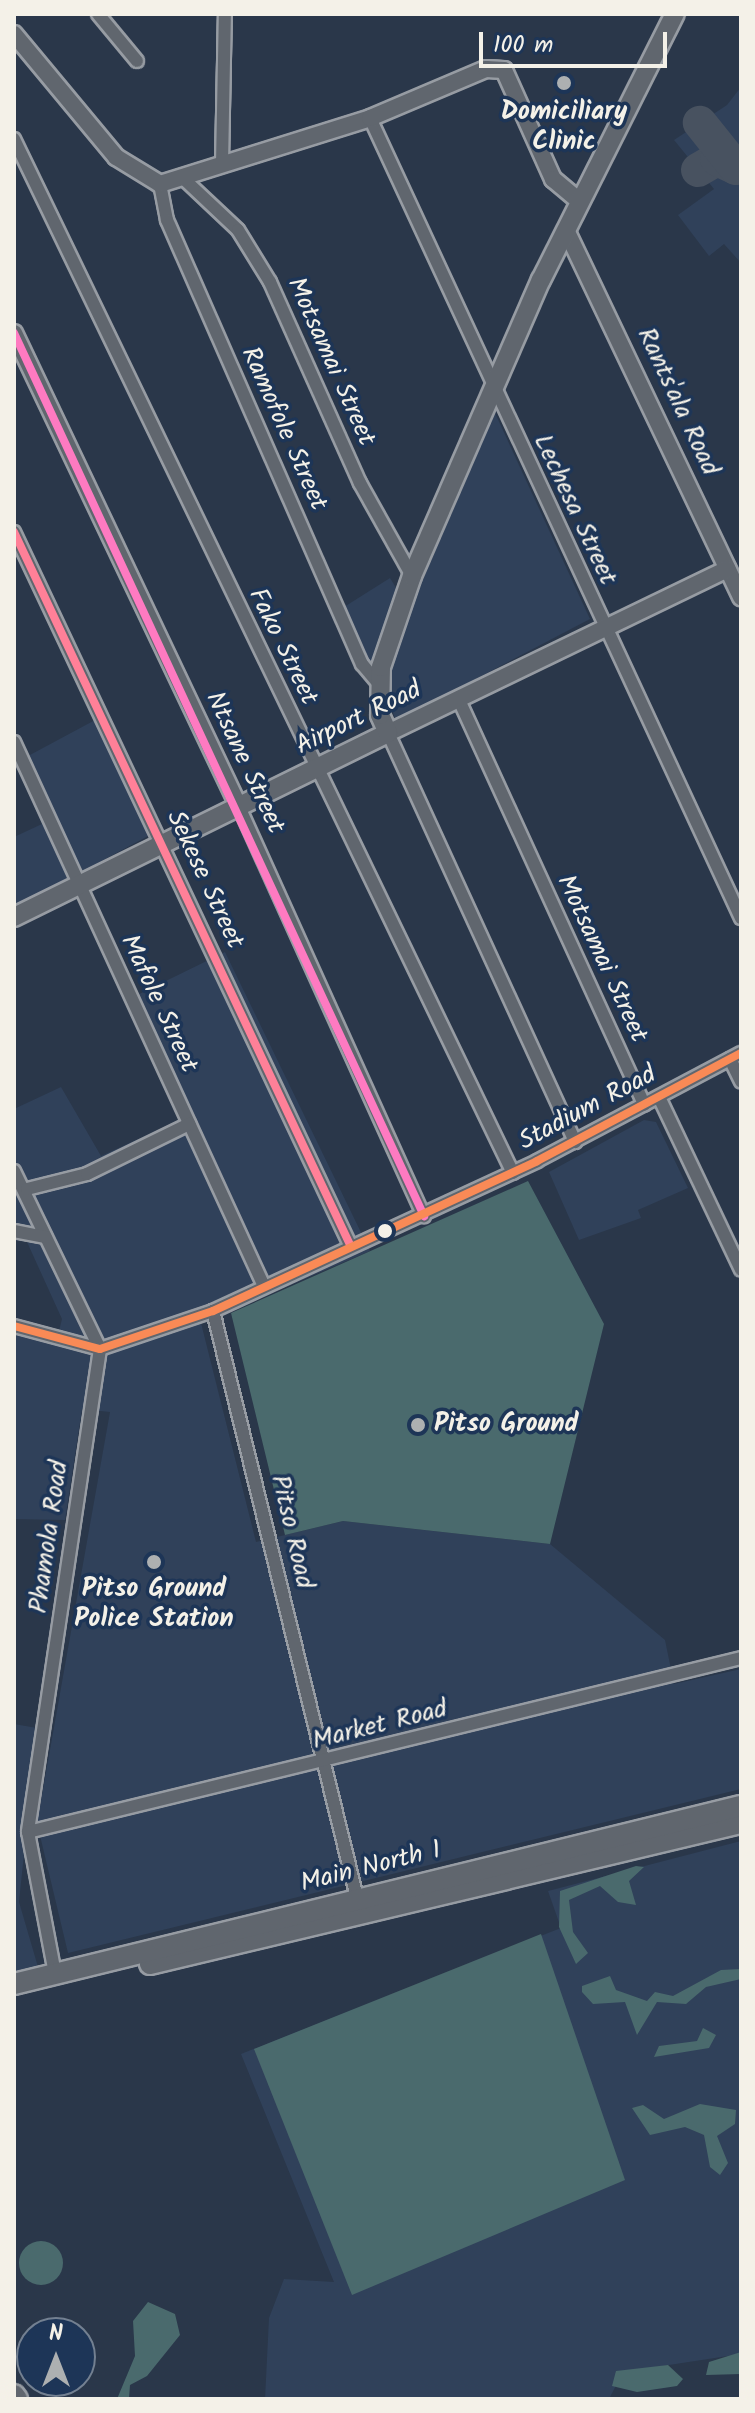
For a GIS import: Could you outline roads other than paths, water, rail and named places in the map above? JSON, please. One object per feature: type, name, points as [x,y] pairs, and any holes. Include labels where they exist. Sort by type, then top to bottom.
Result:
[{"type":"main road","points":[[388,733],[379,684],[412,576],[566,230],[675,14]]},
{"type":"main road","name":"Airport Road","points":[[14,917],[240,809],[388,733]]},
{"type":"main road","name":"Main North 1","points":[[14,1997],[741,1806]]},
{"type":"main road","name":"Main North 1","points":[[14,1984],[359,1905],[741,1823]]},
{"type":"street","points":[[98,14],[137,61]]},
{"type":"street","points":[[222,164],[225,14]]},
{"type":"street","points":[[14,34],[116,157],[160,184],[186,181],[222,164],[370,118],[486,69],[504,70],[553,179],[580,202]]},
{"type":"street","name":"Lechesa Street","points":[[370,118],[741,918]]},
{"type":"street","name":"Fako Street","points":[[14,139],[513,1173]]},
{"type":"street","name":"Motsamai Street","points":[[186,181],[238,230],[270,282],[360,483],[412,576]]},
{"type":"street","name":"Ramofole Street","points":[[160,184],[167,220],[362,664],[379,684]]},
{"type":"street","name":"Rants'ala Road","points":[[566,230],[741,597]]},
{"type":"street","name":"Ntsane Street","points":[[14,333],[240,809],[424,1216]]},
{"type":"street","name":"Sekese Street","points":[[14,532],[351,1247]]},
{"type":"street","name":"Airport Road","points":[[388,733],[728,569]]},
{"type":"street","name":"Motsamai Street","points":[[459,700],[644,1105]]},
{"type":"street","points":[[388,733],[575,1142]]},
{"type":"street","name":"Mafole Street","points":[[14,742],[263,1284]]},
{"type":"street","points":[[736,1056],[741,1082]]},
{"type":"street","name":"Stadium Road","points":[[100,1349],[213,1311],[263,1284],[424,1216],[575,1142],[736,1056]]},
{"type":"street","points":[[659,1097],[741,1270]]},
{"type":"street","points":[[27,1189],[87,1174],[189,1124]]},
{"type":"street","points":[[14,1171],[27,1189],[45,1237],[100,1349]]},
{"type":"street","points":[[14,1231],[45,1237]]},
{"type":"street","name":"Pitso Road","points":[[213,1311],[321,1764],[359,1905]]},
{"type":"street","points":[[14,1326],[100,1349]]},
{"type":"street","name":"Phamola Road","points":[[55,1974],[28,1832],[100,1349]]},
{"type":"street","name":"Market Road","points":[[28,1832],[321,1764],[741,1658]]},
{"type":"place","name":"Domiciliary Clinic","points":[[564,83]]},
{"type":"place","name":"Pitso Ground","points":[[418,1425]]},
{"type":"place","name":"Pitso Ground Police Station","points":[[154,1562]]}]
